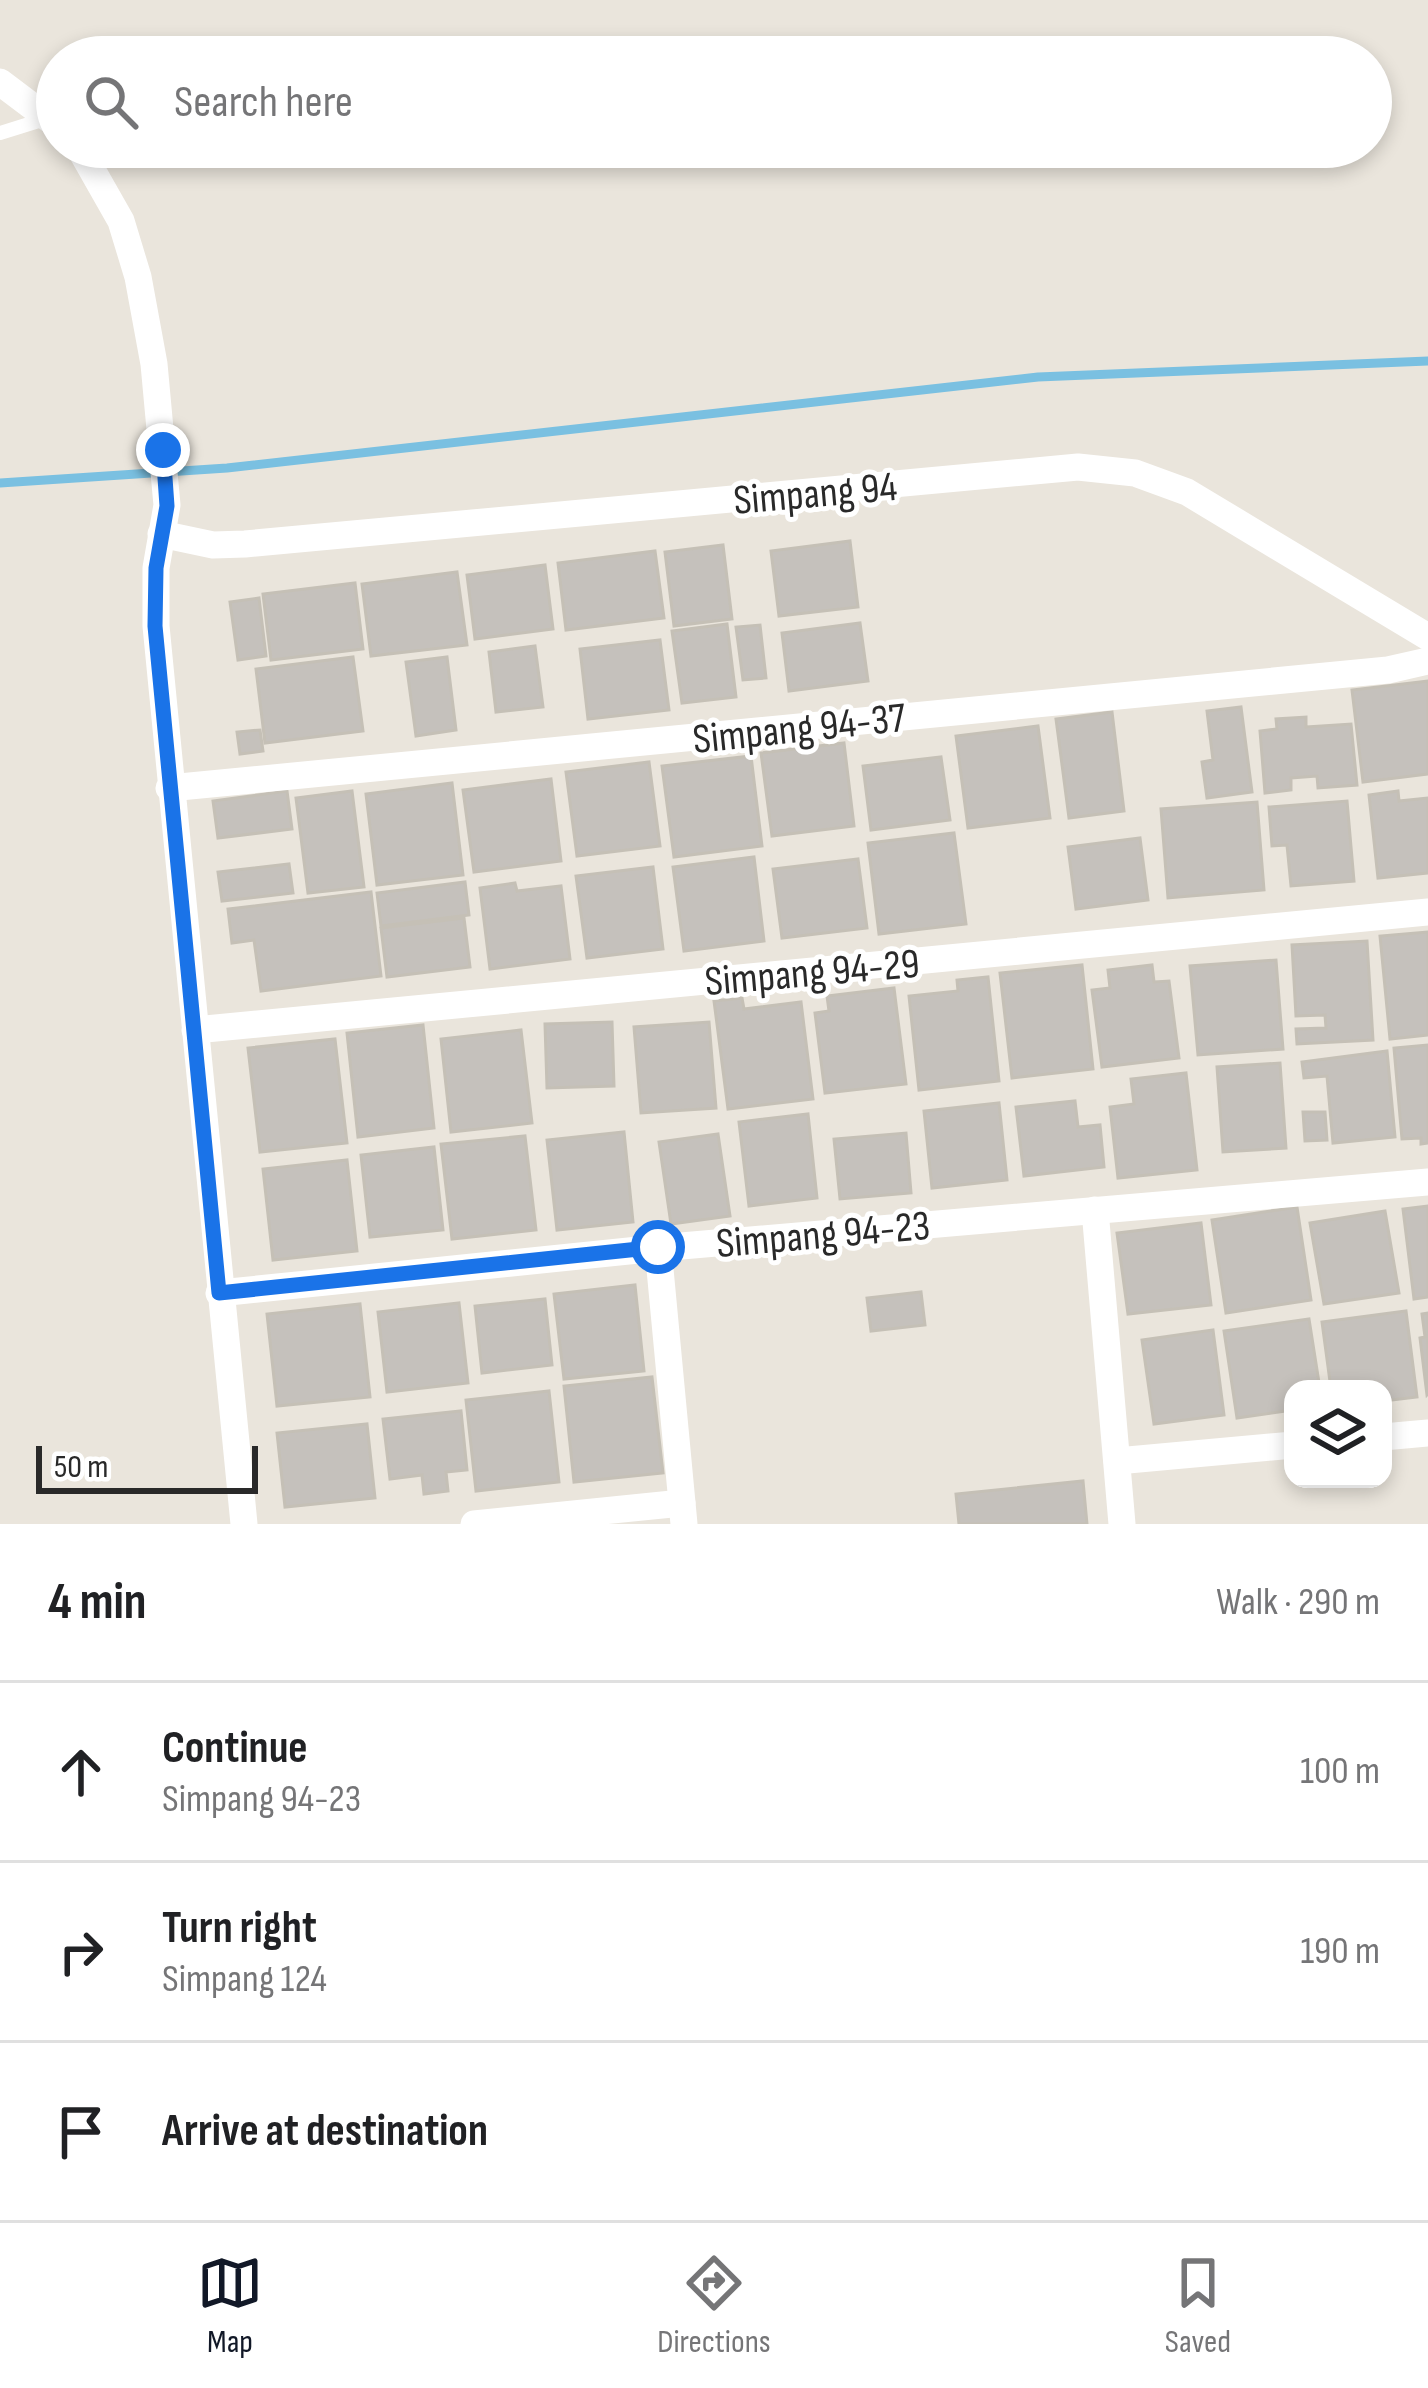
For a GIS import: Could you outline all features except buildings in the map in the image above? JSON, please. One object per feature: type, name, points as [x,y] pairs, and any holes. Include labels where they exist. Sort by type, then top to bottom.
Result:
[{"type":"street","points":[[0,82],[36,108]]},
{"type":"street","points":[[91,168],[121,221],[138,277],[154,364],[167,506],[156,568],[155,626],[244,1524]]},
{"type":"street","name":"Simpang 94","points":[[161,534],[213,545],[244,544],[1078,467],[1135,473],[1186,492],[1428,638]]},
{"type":"street","name":"Simpang 94-37","points":[[170,788],[1365,673],[1428,661]]},
{"type":"street","name":"Simpang 94-29","points":[[196,1030],[1428,912]]},
{"type":"street","name":"Simpang 94-23","points":[[219,1293],[658,1247],[1428,1182]]},
{"type":"street","points":[[1095,1210],[1122,1524]]},
{"type":"street","points":[[474,1524],[683,1514],[658,1247]]},
{"type":"street","points":[[1392,1436],[1428,1433]]},
{"type":"street","points":[[1117,1462],[1284,1446]]},
{"type":"lane","points":[[0,133],[36,125]]},
{"type":"waterway","points":[[0,483],[227,468],[1038,377],[1428,361]]},
{"type":"route","points":[[163,450],[167,506],[156,568],[155,626],[219,1293],[658,1247]]}]
